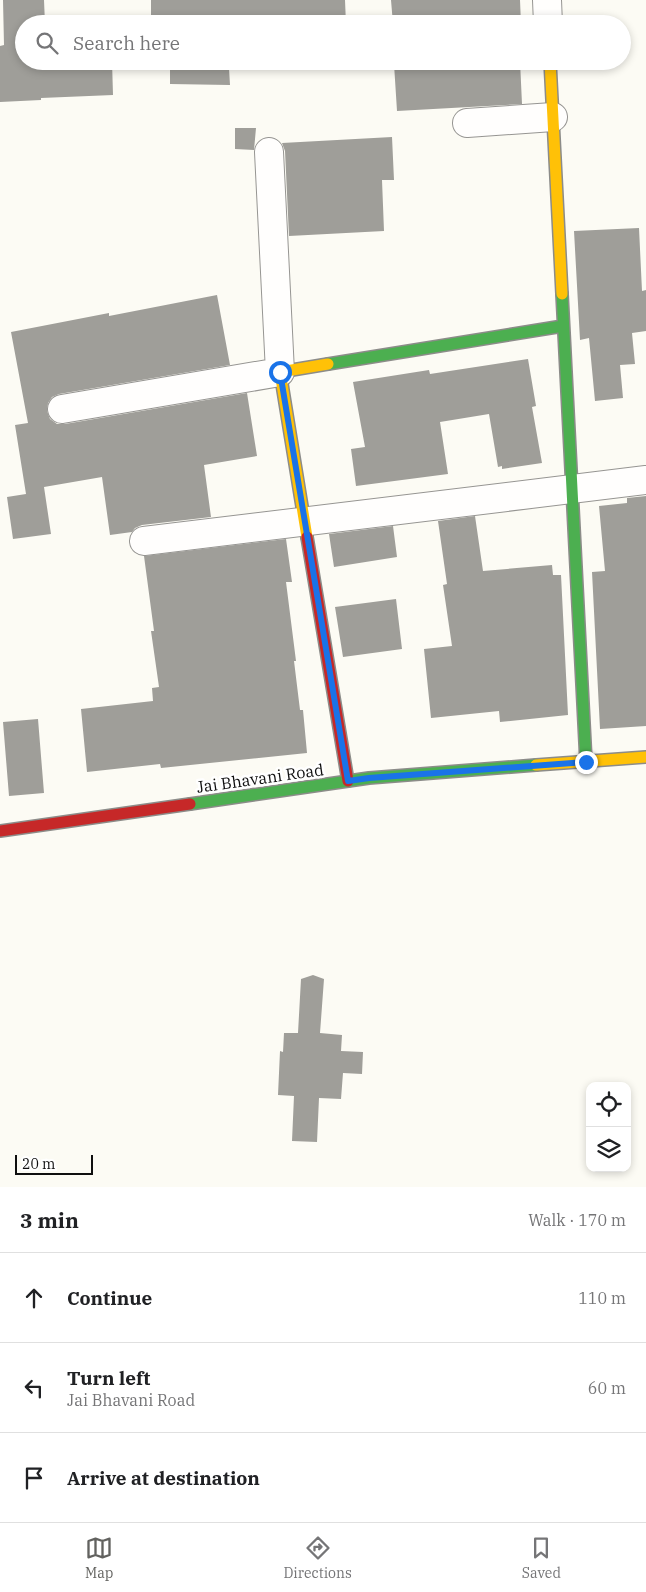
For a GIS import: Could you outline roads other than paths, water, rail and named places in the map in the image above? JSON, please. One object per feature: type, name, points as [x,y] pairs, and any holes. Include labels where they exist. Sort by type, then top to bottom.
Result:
[{"type":"street","points":[[547,0],[548,15]]},
{"type":"street","points":[[550,70],[586,762]]},
{"type":"street","points":[[468,123],[553,117]]},
{"type":"street","points":[[269,152],[280,372],[348,781]]},
{"type":"street","points":[[62,409],[563,326]]},
{"type":"street","points":[[144,541],[646,480]]},
{"type":"street","name":"Jai Bhavani Road","points":[[0,831],[369,778],[646,758]]}]
